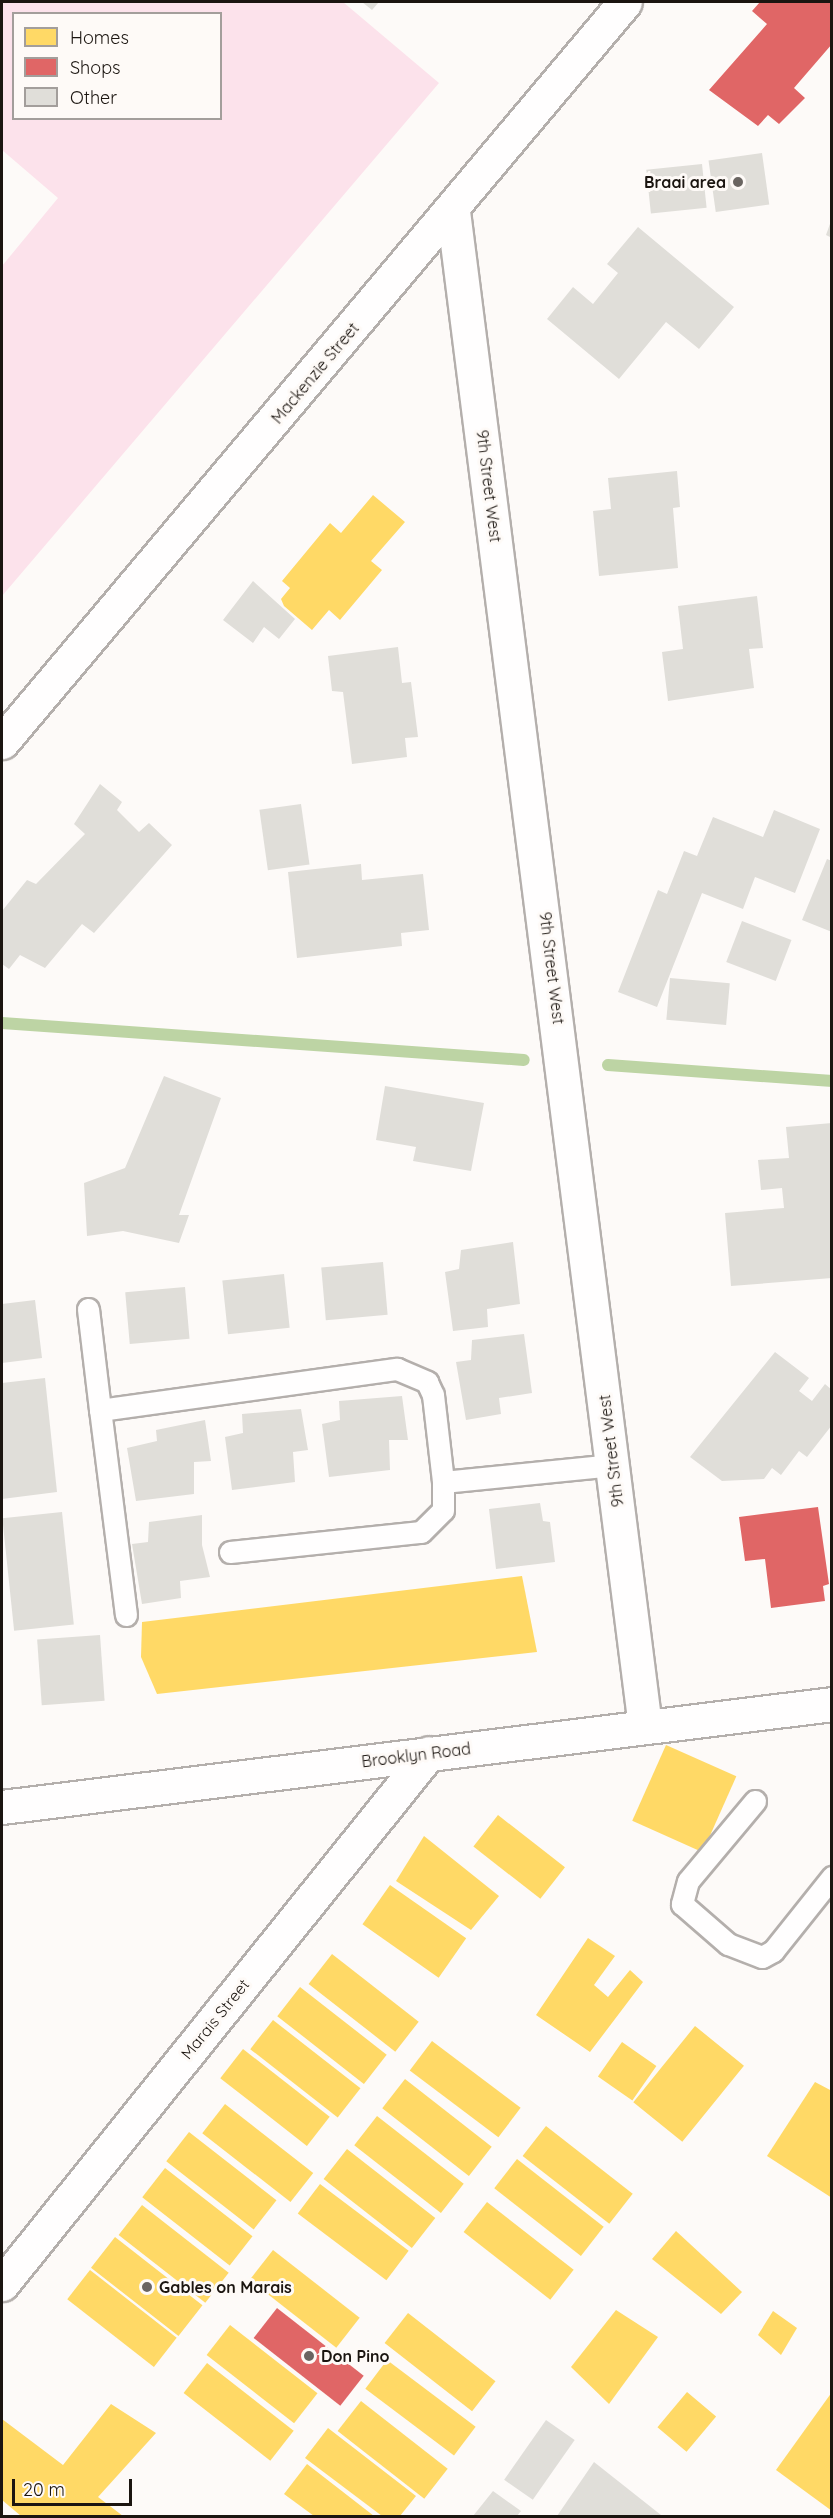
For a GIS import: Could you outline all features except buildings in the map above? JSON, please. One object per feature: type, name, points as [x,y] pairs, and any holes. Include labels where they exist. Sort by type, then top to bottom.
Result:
[{"type":"street","name":"Mackenzie Street","points":[[2,742],[453,211],[626,2]]},
{"type":"street","name":"9th Street West","points":[[453,211],[645,1726]]},
{"type":"street","name":"Brooklyn Road","points":[[2,1807],[831,1704]]},
{"type":"street","name":"Marais Street","points":[[2,2284],[429,1753]]},
{"type":"lane","points":[[88,1309],[126,1615]]},
{"type":"lane","points":[[100,1410],[397,1369],[427,1382],[433,1395],[443,1482],[443,1510],[421,1532],[230,1552]]},
{"type":"lane","points":[[443,1482],[613,1465]]},
{"type":"lane","points":[[755,1801],[688,1881],[682,1904],[728,1944],[762,1957],[773,1951],[831,1877]]},
{"type":"shaded area","points":[[2,2],[343,2],[439,83],[2,596],[2,266],[58,198],[2,150]]},
{"type":"waterway","points":[[2,1023],[524,1060]]},
{"type":"waterway","points":[[608,1065],[832,1081]]},
{"type":"place","name":"Braai area","points":[[738,182]]},
{"type":"place","name":"Gables on Marais","points":[[147,2287]]},
{"type":"place","name":"Don Pino","points":[[309,2356]]}]
